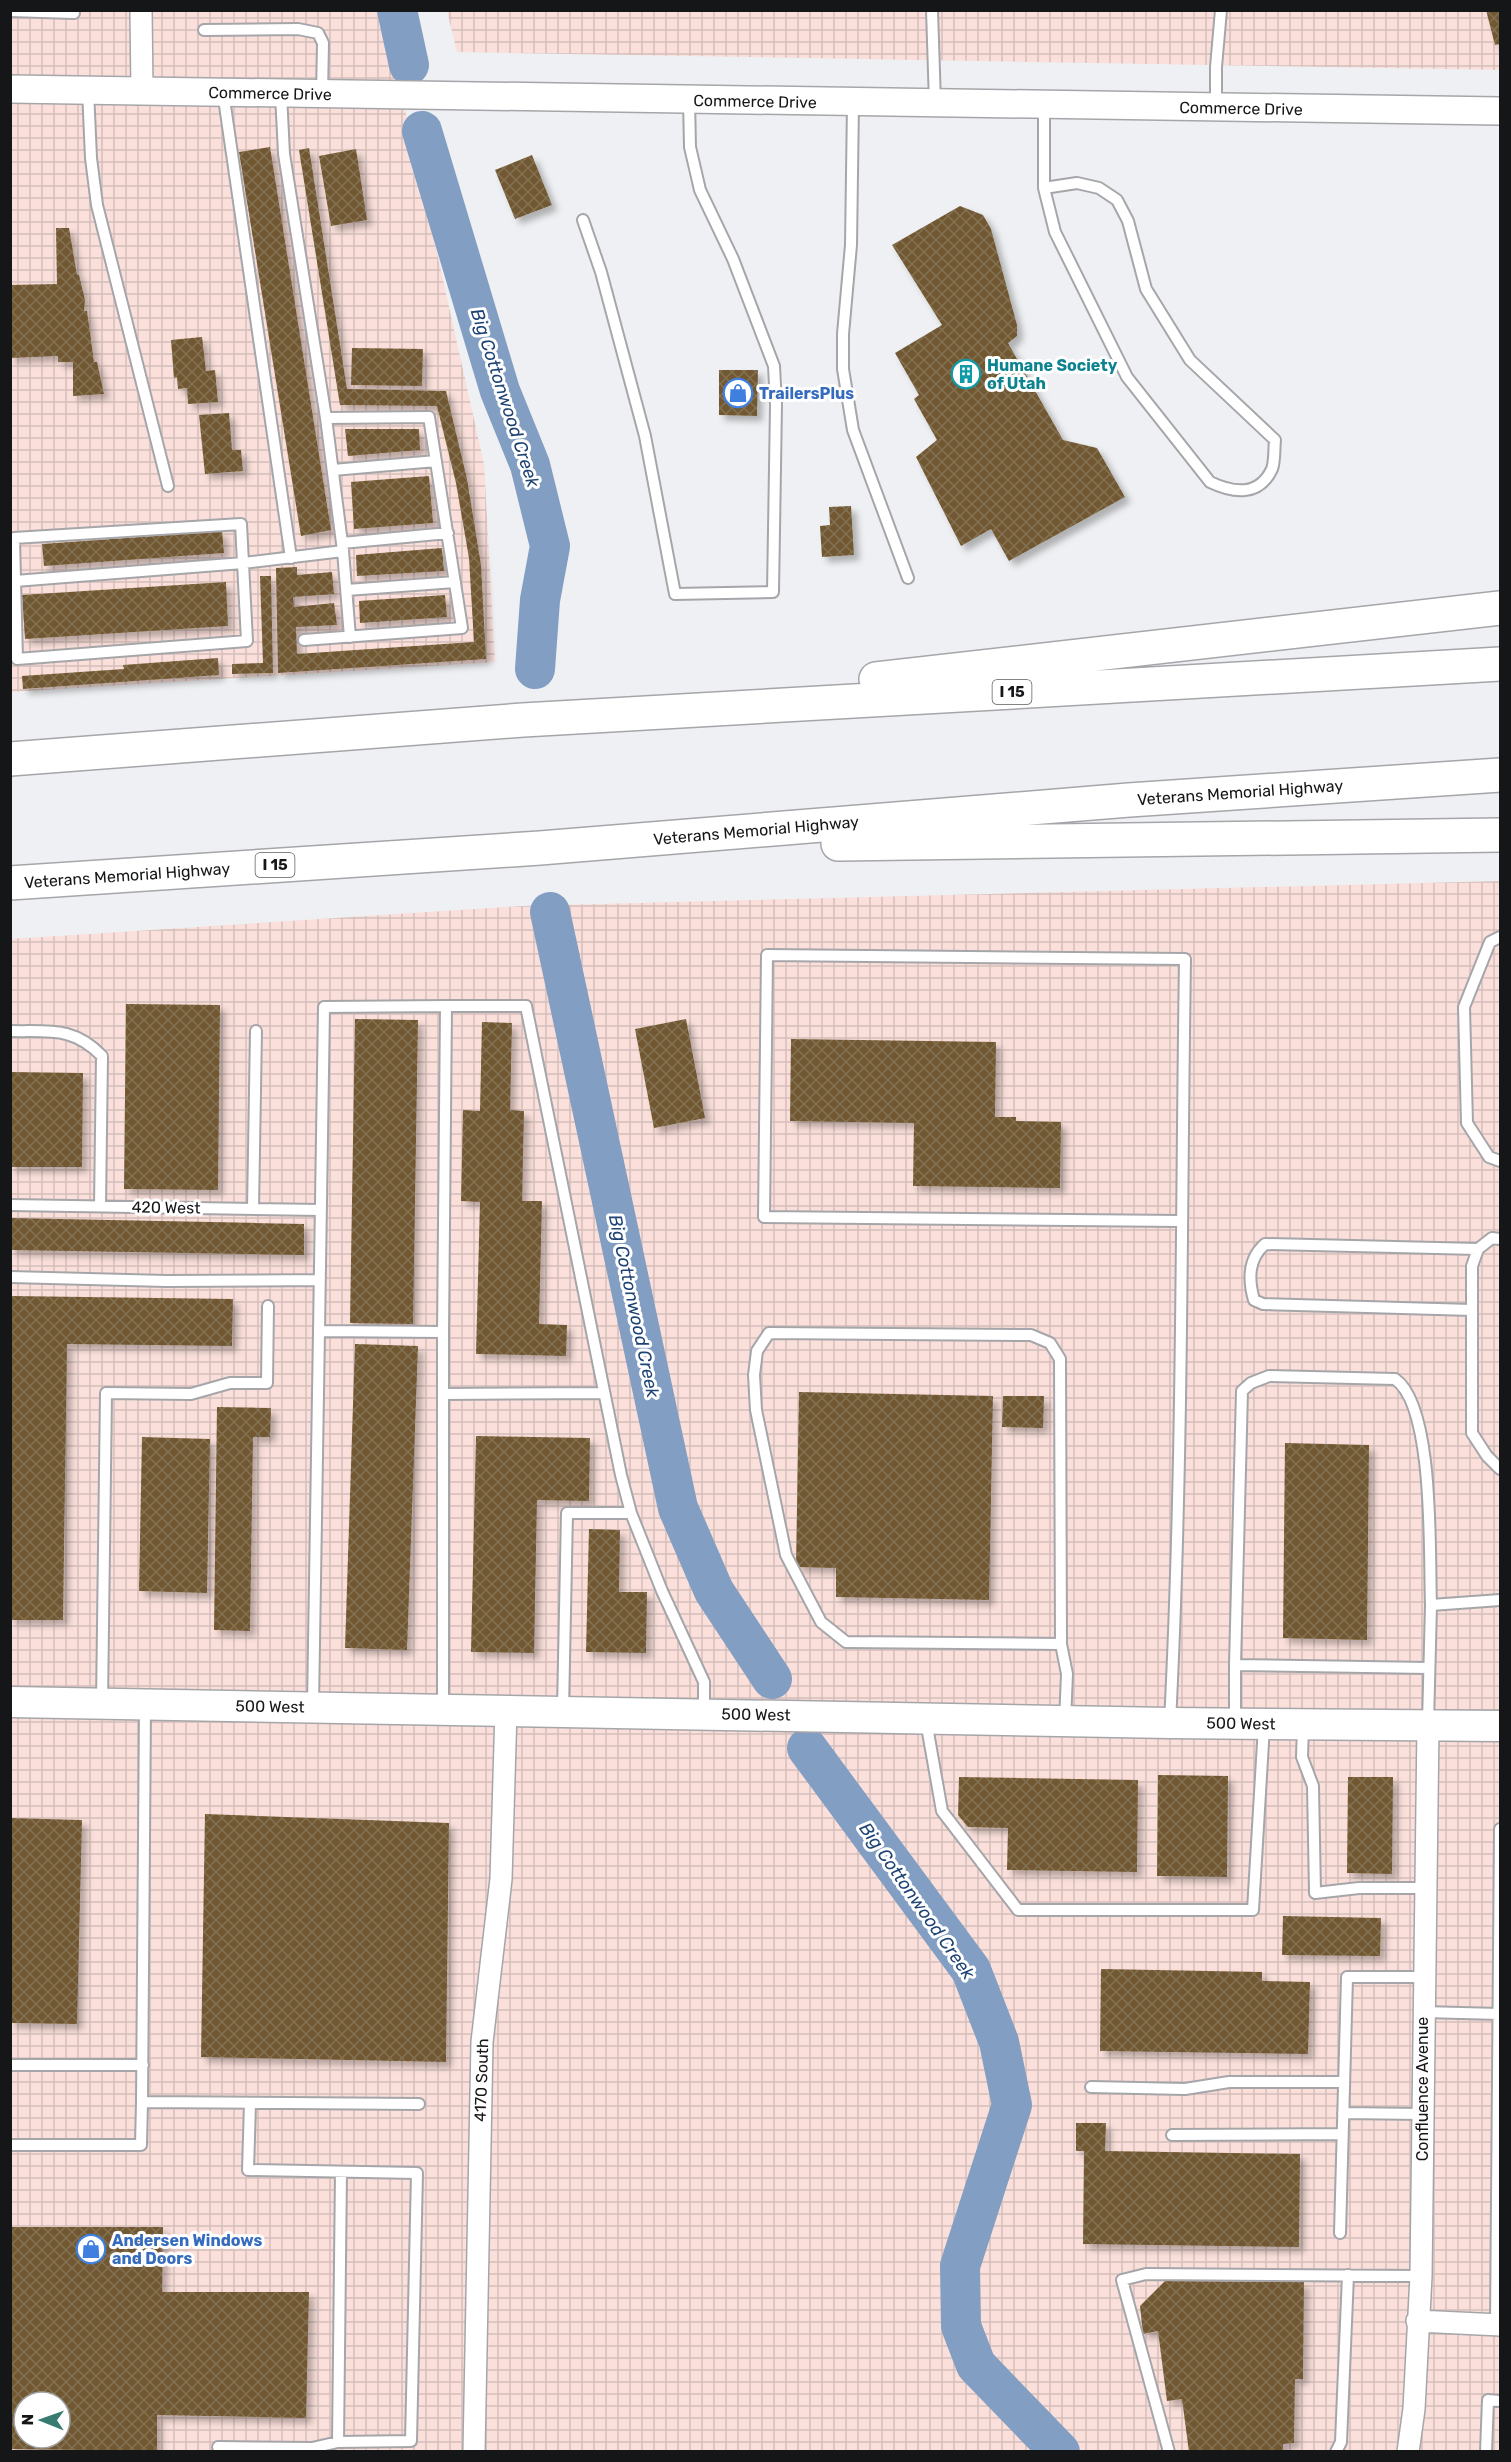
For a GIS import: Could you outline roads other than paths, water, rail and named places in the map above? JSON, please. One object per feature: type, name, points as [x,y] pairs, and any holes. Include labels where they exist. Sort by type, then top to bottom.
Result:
[{"type":"highway","points":[[523,720],[1500,608]]},
{"type":"highway","name":"I 15","points":[[10,759],[523,720],[1500,664]]},
{"type":"highway","name":"Veterans Memorial Highway","points":[[10,883],[540,848],[1129,800],[1500,775]]},
{"type":"highway","points":[[540,848],[1500,835]]},
{"type":"main road","name":"500 West","points":[[10,1702],[704,1712],[1170,1723],[1500,1726]]},
{"type":"street","points":[[141,10],[142,90]]},
{"type":"street","name":"Commerce Drive","points":[[10,88],[322,95],[1500,111]]},
{"type":"street","name":"4170 South","points":[[474,2451],[482,2042],[501,1879],[506,1710]]},
{"type":"street","name":"Confluence Avenue","points":[[1408,2451],[1414,2409],[1421,2276],[1422,2012],[1428,1725]]},
{"type":"street","points":[[1418,2321],[1498,2324]]},
{"type":"lane","points":[[10,10],[74,13]]},
{"type":"lane","points":[[932,10],[935,104]]},
{"type":"lane","points":[[1216,107],[1216,68],[1221,10]]},
{"type":"lane","points":[[204,30],[298,29],[318,33],[323,43],[322,95]]},
{"type":"lane","points":[[88,90],[91,158],[97,205],[168,486]]},
{"type":"lane","points":[[223,92],[291,558]]},
{"type":"lane","points":[[281,94],[284,153],[326,418],[343,547],[351,636]]},
{"type":"lane","points":[[583,220],[601,272],[645,436],[675,594],[773,592],[776,405],[774,366],[733,260],[700,190],[690,147],[689,100]]},
{"type":"lane","points":[[853,102],[851,245],[843,369],[853,430],[908,578]]},
{"type":"lane","points":[[1044,105],[1044,188],[1048,210],[1059,242],[1127,377],[1210,482],[1227,491],[1241,491],[1261,485],[1273,467],[1275,440],[1190,360],[1146,289],[1128,221],[1117,200],[1099,188],[1077,183],[1044,188]]},
{"type":"lane","points":[[304,640],[462,628],[429,417],[326,418]]},
{"type":"lane","points":[[333,470],[436,461]]},
{"type":"lane","points":[[241,524],[243,563],[247,641],[17,659],[14,538],[241,524]]},
{"type":"lane","points":[[15,581],[291,558],[343,547],[448,533]]},
{"type":"lane","points":[[347,590],[455,582]]},
{"type":"lane","points":[[1500,937],[1490,942],[1464,1007],[1467,1123],[1489,1157],[1500,1161]]},
{"type":"lane","points":[[1170,1723],[1174,1624],[1181,1221],[1185,959],[767,955],[764,1217],[1181,1221]]},
{"type":"lane","points":[[443,1709],[442,1394],[446,1006]]},
{"type":"lane","points":[[313,1706],[324,1007],[526,1006],[604,1393],[631,1513],[662,1591],[704,1682],[704,1712]]},
{"type":"lane","points":[[10,1031],[63,1032],[87,1040],[102,1056],[100,1206]]},
{"type":"lane","points":[[253,1209],[256,1031]]},
{"type":"lane","name":"420 West","points":[[10,1204],[321,1210]]},
{"type":"lane","points":[[1500,1239],[1492,1238],[1478,1249],[1472,1266],[1472,1432],[1487,1456],[1500,1469]]},
{"type":"lane","points":[[1472,1310],[1263,1304],[1254,1300],[1251,1264],[1257,1251],[1265,1244],[1478,1249]]},
{"type":"lane","points":[[10,1277],[166,1281],[320,1280]]},
{"type":"lane","points":[[102,1703],[106,1393],[191,1394],[230,1383],[267,1383],[268,1306]]},
{"type":"lane","points":[[319,1331],[443,1332]]},
{"type":"lane","points":[[1061,1644],[846,1642],[821,1623],[786,1555],[756,1410],[754,1375],[757,1351],[769,1334],[1031,1335],[1050,1343],[1060,1359],[1061,1644],[1067,1674],[1065,1721]]},
{"type":"lane","points":[[1235,1723],[1242,1391],[1251,1383],[1269,1376],[1395,1380],[1405,1386],[1415,1409],[1426,1463],[1431,1605],[1428,1725]]},
{"type":"lane","points":[[442,1394],[604,1393]]},
{"type":"lane","points":[[563,1711],[567,1514],[631,1513]]},
{"type":"lane","points":[[1431,1605],[1500,1600]]},
{"type":"lane","points":[[1235,1665],[1429,1668]]},
{"type":"lane","points":[[10,2145],[141,2145],[145,1704]]},
{"type":"lane","points":[[926,1718],[942,1811],[1018,1910],[1253,1910],[1264,1724]]},
{"type":"lane","points":[[1303,1725],[1302,1757],[1313,1786],[1315,1893],[1359,1888],[1425,1888]]},
{"type":"lane","points":[[1498,2324],[1500,1829]]},
{"type":"lane","points":[[1340,2233],[1347,1977],[1423,1977]]},
{"type":"lane","points":[[1422,2012],[1500,2014]]},
{"type":"lane","points":[[10,2065],[143,2065]]},
{"type":"lane","points":[[1091,2087],[1185,2089],[1229,2082],[1344,2082]]},
{"type":"lane","points":[[142,2102],[419,2104]]},
{"type":"lane","points":[[218,2447],[312,2448],[338,2442],[411,2441],[417,2173],[248,2170],[250,2103]]},
{"type":"lane","points":[[1343,2113],[1422,2114]]},
{"type":"lane","points":[[1172,2135],[1342,2134]]},
{"type":"lane","points":[[338,2442],[341,2172]]},
{"type":"lane","points":[[1169,2451],[1122,2280],[1146,2274],[1421,2276]]},
{"type":"lane","points":[[1335,2451],[1341,2442],[1348,2275]]},
{"type":"lane","points":[[1486,2451],[1488,2400],[1500,2401]]},
{"type":"waterway","name":"Big Cottonwood Creek","points":[[397,10],[409,65]]},
{"type":"waterway","name":"Big Cottonwood Creek","points":[[422,131],[500,391],[530,465],[550,546],[540,600],[535,669]]},
{"type":"waterway","name":"Big Cottonwood Creek","points":[[550,912],[678,1508],[714,1591],[772,1679]]},
{"type":"waterway","name":"Big Cottonwood Creek","points":[[807,1748],[971,1970],[999,2042],[1012,2105],[960,2266],[961,2326],[976,2365],[1060,2452]]},
{"type":"place","name":"Humane Society of Utah","points":[[966,374]]},
{"type":"place","name":"TrailersPlus","points":[[738,393]]},
{"type":"place","name":"Andersen Windows and Doors","points":[[91,2249]]}]
